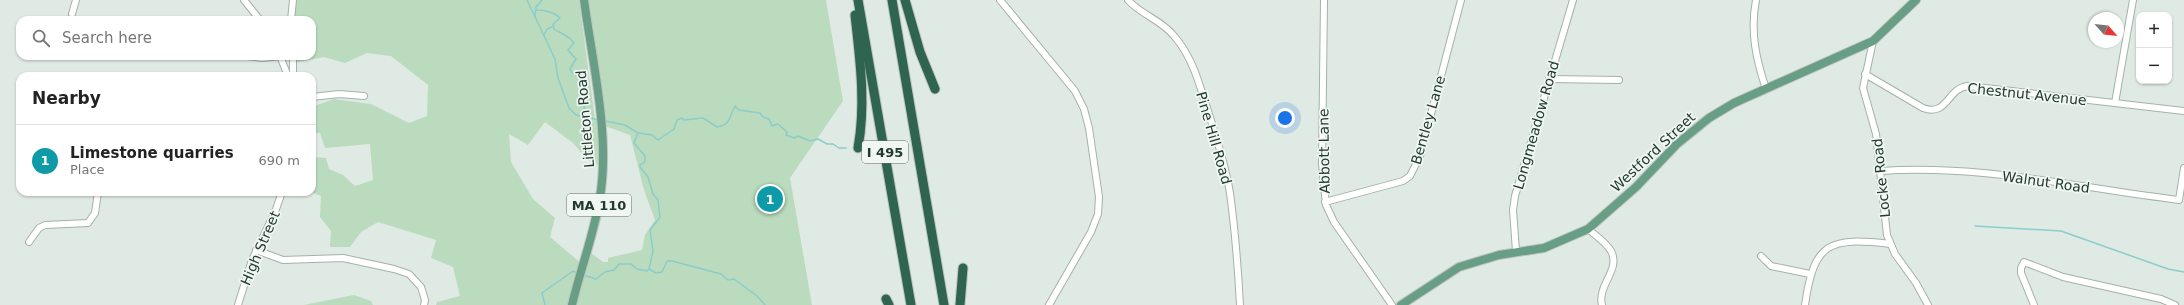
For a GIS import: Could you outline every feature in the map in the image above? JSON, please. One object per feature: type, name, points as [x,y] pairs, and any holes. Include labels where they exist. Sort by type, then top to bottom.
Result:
[{"type":"highway","points":[[853,0],[862,84],[862,121],[858,148]]},
{"type":"highway","name":"I 495","points":[[858,0],[911,305]]},
{"type":"highway","name":"I 495","points":[[892,0],[944,305]]},
{"type":"highway","points":[[905,0],[920,52],[935,89]]},
{"type":"highway","points":[[960,305],[962,268]]},
{"type":"main road","name":"Littleton Road","points":[[572,305],[584,265],[598,207],[603,173],[602,143],[598,106],[584,0]]},
{"type":"main road","name":"Westford Street","points":[[1401,305],[1459,267],[1516,251],[1544,248],[1588,229],[1623,198],[1677,144],[1699,125],[1734,103],[1873,41],[1916,0]]},
{"type":"street","points":[[72,14],[76,0]]},
{"type":"street","points":[[244,0],[257,16]]},
{"type":"street","points":[[291,16],[293,0]]},
{"type":"street","points":[[1000,0],[1075,91],[1084,109],[1089,128],[1099,197],[1098,214],[1091,232],[1049,305]]},
{"type":"street","name":"Pine Hill Road","points":[[1128,0],[1134,8],[1160,22],[1175,36],[1190,59],[1216,135],[1230,193],[1240,305]]},
{"type":"street","name":"Abbott Lane","points":[[1324,0],[1322,164],[1326,202],[1334,222],[1392,305]]},
{"type":"street","name":"Bentley Lane","points":[[1326,202],[1403,181],[1410,176],[1420,156],[1461,0]]},
{"type":"street","name":"Longmeadow Road","points":[[1516,251],[1513,210],[1515,196],[1573,0]]},
{"type":"street","points":[[1756,0],[1754,40],[1756,59],[1766,89]]},
{"type":"street","points":[[2115,103],[2133,0]]},
{"type":"street","name":"Locke Road","points":[[1873,41],[1864,74],[1863,88],[1876,134],[1890,244],[1898,260],[1916,283],[1928,305]]},
{"type":"street","points":[[282,60],[286,72]]},
{"type":"street","points":[[293,60],[293,72]]},
{"type":"street","name":"Chestnut Avenue","points":[[1864,74],[1923,108],[1932,110],[1938,109],[1958,90],[1968,86],[2184,112]]},
{"type":"street","points":[[1549,79],[1619,80]]},
{"type":"street","points":[[316,97],[338,94],[364,96]]},
{"type":"street","name":"Walnut Road","points":[[1881,171],[1916,169],[1972,172],[2179,200],[2184,168]]},
{"type":"street","points":[[29,242],[39,228],[45,225],[88,223],[95,213],[97,196]]},
{"type":"street","name":"High Street","points":[[238,305],[256,250],[275,212],[281,196]]},
{"type":"street","points":[[1588,229],[1607,246],[1612,255],[1612,270],[1601,293],[1602,305]]},
{"type":"street","points":[[1805,305],[1810,274],[1819,257],[1838,243],[1853,240],[1890,244]]},
{"type":"street","points":[[256,250],[283,260],[343,258],[394,269],[409,274],[421,287],[424,305]]},
{"type":"street","points":[[1761,256],[1771,266],[1810,274]]},
{"type":"street","points":[[2034,305],[2021,273],[2021,268],[2024,262],[2063,277],[2161,298],[2175,305]]},
{"type":"green space","points":[[293,0],[579,0],[595,120],[600,121],[603,168],[587,159],[573,143],[545,122],[528,145],[509,134],[511,162],[533,199],[555,218],[550,237],[583,265],[572,305],[436,305],[437,302],[460,296],[453,267],[431,258],[436,240],[378,222],[361,232],[350,247],[330,247],[331,231],[320,217],[321,196],[316,194],[316,157],[326,158],[329,169],[343,175],[355,186],[373,180],[370,144],[325,148],[320,133],[316,133],[316,106],[334,99],[371,104],[409,123],[427,116],[428,85],[391,56],[367,53],[345,63],[324,57],[316,59],[316,16],[291,16]]},
{"type":"green space","points":[[588,0],[826,0],[843,101],[790,178],[812,305],[576,305],[591,253],[603,262],[608,262],[608,258],[642,250],[645,235],[655,220],[644,190],[630,135],[605,126],[606,118]]},
{"type":"green space","points":[[293,60],[308,60],[293,63]]},
{"type":"green space","points":[[354,295],[371,301],[373,305],[304,305]]},
{"type":"waterway","points":[[527,0],[555,59],[558,78],[569,108],[576,115],[599,120]]},
{"type":"waterway","points":[[535,16],[536,7],[542,0]]},
{"type":"waterway","points":[[536,10],[543,10],[555,14],[560,18],[553,24],[554,29],[567,36],[574,43],[568,50],[576,59],[570,69],[583,80],[588,97],[581,102],[584,105],[585,114],[589,118]]},
{"type":"waterway","points":[[544,35],[547,29],[552,27]]},
{"type":"waterway","points":[[639,133],[652,135],[658,140],[674,129],[677,120],[682,118],[684,120],[703,118],[717,127],[722,126],[729,120],[735,106],[739,110],[760,113],[763,117],[769,119],[772,126],[778,124],[787,132],[786,135],[794,138],[798,136],[810,141],[818,139],[827,144],[833,144],[839,148],[846,148]]},
{"type":"waterway","points":[[583,275],[596,279],[605,272],[614,270],[619,264],[631,264],[637,269],[647,271],[649,269],[653,251],[650,230],[660,217],[658,200],[653,194],[648,177],[640,167],[640,165],[645,162],[645,156],[634,143],[638,133],[625,125],[605,121]]},
{"type":"waterway","points":[[1975,226],[2061,231],[2168,269],[2184,272]]},
{"type":"waterway","points":[[649,269],[656,273],[662,272],[667,261],[672,261],[721,274],[728,280],[734,279],[757,296],[765,305]]},
{"type":"waterway","points":[[545,305],[542,293],[573,271],[577,273]]},
{"type":"place","name":"Limestone quarries","points":[[770,199]]}]
